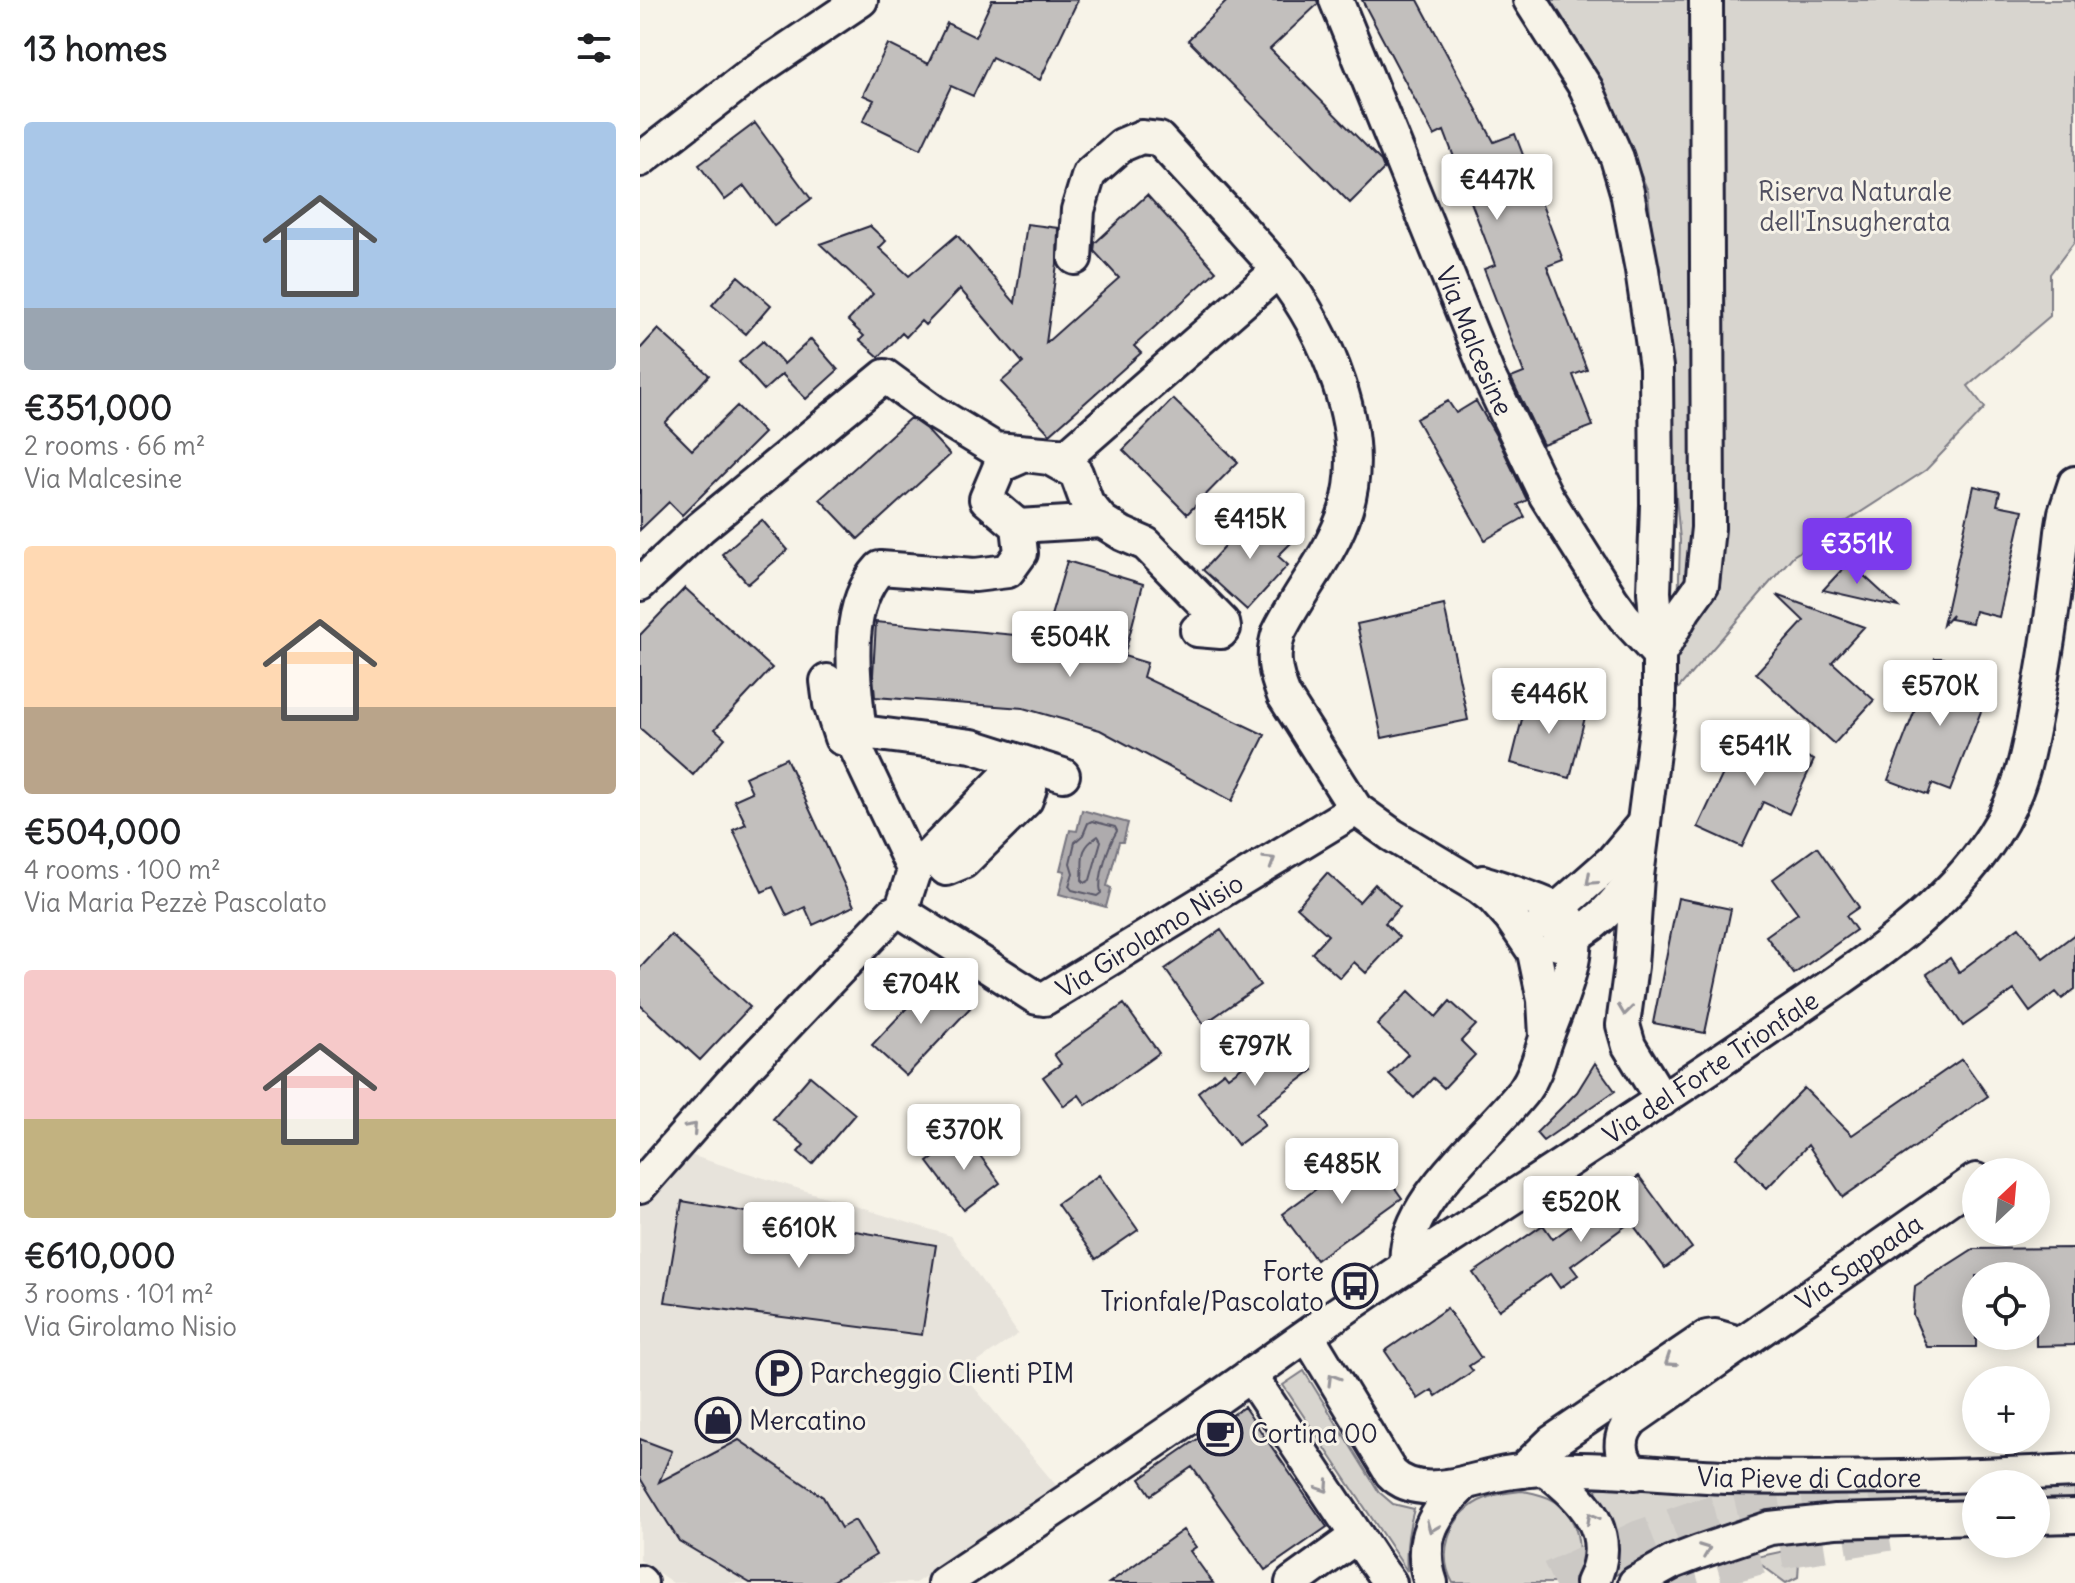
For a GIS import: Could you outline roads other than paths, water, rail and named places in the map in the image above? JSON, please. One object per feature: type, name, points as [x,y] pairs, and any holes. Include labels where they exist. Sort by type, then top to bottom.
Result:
[{"type":"street","points":[[640,160],[751,74],[861,0]]},
{"type":"street","name":"Via Malcesine","points":[[1336,0],[1489,377],[1546,496],[1611,599],[1659,655]]},
{"type":"street","points":[[1530,0],[1586,88],[1617,158],[1642,270],[1656,367],[1654,592],[1659,706],[1623,1017],[1624,1032],[1635,1056],[1662,1100]]},
{"type":"street","points":[[1659,655],[1702,585],[1708,528],[1706,0]]},
{"type":"street","points":[[1075,258],[1078,210],[1089,174],[1122,145],[1141,137],[1159,139],[1279,270],[1320,336],[1350,429],[1353,457],[1351,490],[1333,540],[1279,632],[1274,651],[1275,668],[1284,696],[1356,809],[1493,898],[1530,945],[1544,1000],[1546,1036]]},
{"type":"street","points":[[640,584],[700,528],[885,376],[934,412],[995,449],[1068,455],[1279,270]]},
{"type":"street","points":[[640,1186],[730,1084],[890,915],[901,911],[923,862],[857,739],[854,629],[858,610],[873,576],[880,568],[975,575],[1008,571],[1021,553],[1018,526],[986,499],[1000,466],[1025,455],[1049,458],[1076,473],[1087,503],[1102,521],[1146,544],[1223,623],[1224,628],[1221,632],[1197,630]]},
{"type":"street","name":"Via del Forte Trionfale","points":[[944,1583],[1407,1266],[1662,1100],[1923,917],[1955,885],[1991,839],[2009,809],[2025,767],[2047,651],[2065,513],[2075,483]]},
{"type":"street","points":[[1018,526],[1102,521]]},
{"type":"street","points":[[827,681],[830,704],[841,738],[857,739],[870,733],[972,746],[1063,775]]},
{"type":"street","name":"Via Girolamo Nisio","points":[[901,911],[1037,998],[1044,999],[1356,809]]},
{"type":"street","points":[[1530,945],[1556,909],[1612,861],[1644,823]]},
{"type":"street","points":[[1462,875],[1556,909],[1580,933]]},
{"type":"street","points":[[1407,1266],[1407,1244],[1417,1217],[1433,1193],[1524,1091],[1534,1074],[1567,984],[1580,933],[1608,912],[1637,876]]},
{"type":"street","points":[[1530,945],[1580,933],[1605,934],[1616,942],[1631,966]]},
{"type":"street","name":"Via Sappada","points":[[1635,1473],[1624,1461],[1621,1449],[1628,1423],[1962,1190]]},
{"type":"street","name":"Via Pieve di Cadore","points":[[1308,1336],[1396,1478],[1417,1486],[1431,1487],[1533,1470],[1746,1477],[1968,1476],[2075,1471]]},
{"type":"street","points":[[1592,1583],[1600,1550],[1594,1518],[1569,1487],[1533,1470],[1552,1442],[1707,1337],[1715,1336],[1739,1343]]},
{"type":"street","points":[[1250,1375],[1390,1583]]},
{"type":"street","points":[[1431,1583],[1425,1552],[1430,1529],[1441,1509],[1466,1482]]},
{"type":"street","points":[[2050,1517],[2075,1516]]},
{"type":"street","name":"Via Pieve di Cadore","points":[[1635,1583],[1686,1557],[1770,1528],[1835,1521],[1962,1517]]},
{"type":"street","points":[[1292,1583],[1357,1536]]},
{"type":"water","points":[[1082,810],[1128,823],[1123,842],[1119,842],[1107,886],[1111,888],[1106,907],[1059,894],[1065,871],[1060,870],[1070,830],[1077,831]]},
{"type":"tunnel","points":[[1553,1583],[1641,1542],[1697,1522],[1744,1510],[1905,1483]]},
{"type":"tunnel","points":[[1653,1583],[1777,1547],[1900,1527]]},
{"type":"place","name":"Forte Trionfale/Pascolato","points":[[1355,1286]]},
{"type":"place","name":"Parcheggio Clienti PIM","points":[[779,1373]]},
{"type":"place","name":"Mercatino","points":[[718,1420]]},
{"type":"place","name":"Cortina 00","points":[[1220,1433]]},
{"type":"park label","name":"Riserva Naturale dell'Insugherata","points":[[1855,206]]}]
